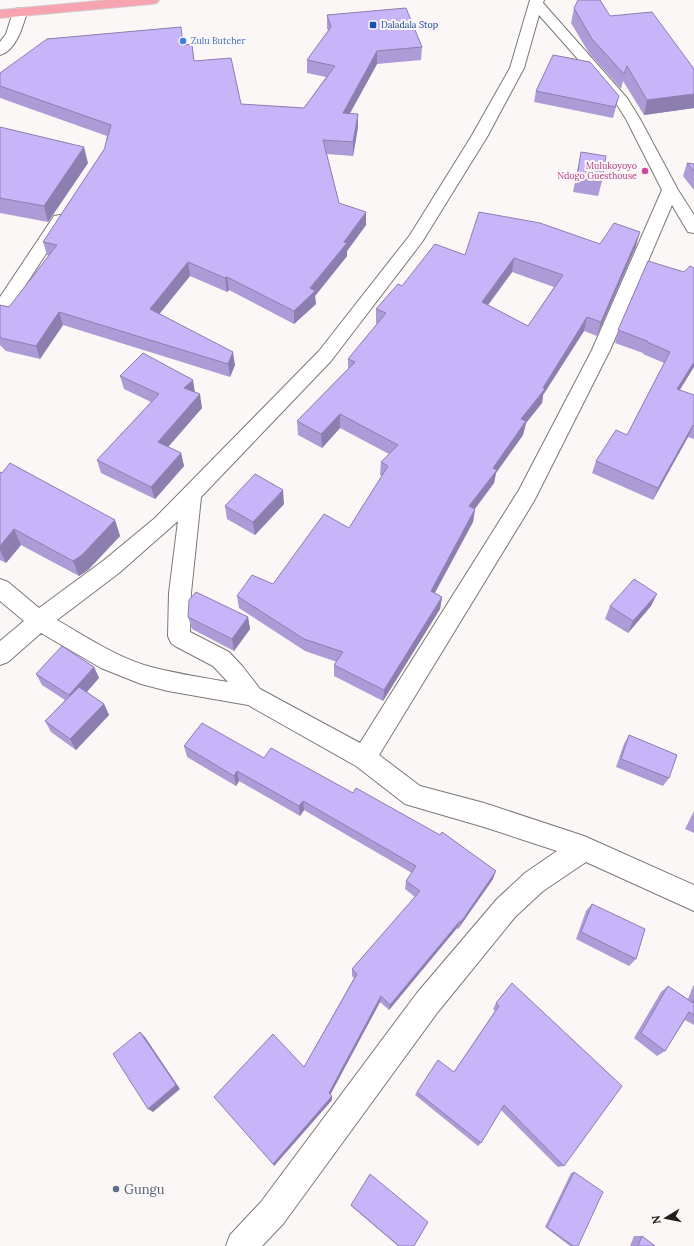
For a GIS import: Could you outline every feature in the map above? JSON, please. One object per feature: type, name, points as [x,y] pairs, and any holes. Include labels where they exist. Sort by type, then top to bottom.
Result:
[{"type":"main road","points":[[0,14],[152,0]]},
{"type":"street","points":[[536,2],[620,98],[633,118],[670,190],[694,228]]},
{"type":"street","points":[[0,655],[39,621],[111,567],[162,524],[325,356],[416,238],[480,137],[517,68],[536,2]]},
{"type":"street","points":[[0,51],[13,35],[20,12]]},
{"type":"street","points":[[364,758],[527,495],[601,350],[670,190]]},
{"type":"street","points":[[0,311],[69,206]]},
{"type":"street","points":[[191,494],[180,593],[179,636],[185,641],[216,655],[228,665],[252,696]]},
{"type":"street","points":[[0,588],[39,621],[109,661],[141,674],[168,681],[252,696],[364,758],[414,796],[484,815],[584,848],[694,898]]},
{"type":"street","points":[[241,1246],[272,1213],[427,1003],[506,908],[534,882],[584,848]]},
{"type":"building","points":[[578,0],[600,0],[610,16],[652,12],[694,69],[694,94],[647,100],[627,66],[624,74],[592,39],[574,8]]},
{"type":"building","points":[[406,8],[422,47],[377,51],[343,113],[358,114],[353,142],[323,140],[339,203],[366,212],[344,242],[347,243],[310,288],[315,291],[294,311],[227,277],[225,278],[188,262],[150,309],[233,352],[228,364],[59,312],[36,346],[1,338],[0,305],[9,307],[57,245],[43,242],[105,148],[111,125],[0,86],[0,73],[47,39],[181,27],[183,45],[192,44],[194,61],[231,58],[241,104],[304,108],[335,66],[307,60],[331,27],[327,15]]},
{"type":"building","points":[[553,55],[590,62],[619,96],[615,107],[536,91]]},
{"type":"building","points":[[0,127],[84,147],[44,206],[0,198]]},
{"type":"building","points":[[581,152],[606,156],[602,181],[577,177]]},
{"type":"building","points":[[687,163],[694,164],[694,171]]},
{"type":"building","points":[[479,212],[540,223],[600,244],[614,223],[640,232],[601,322],[587,317],[543,388],[545,389],[521,419],[526,421],[493,468],[497,470],[469,506],[475,509],[431,591],[442,597],[384,690],[334,665],[343,652],[304,639],[237,596],[252,575],[273,584],[324,514],[349,528],[388,466],[381,462],[398,445],[340,414],[321,434],[297,421],[355,362],[348,359],[386,313],[376,309],[398,284],[402,286],[435,244],[465,255]],"holes":[[[514,258],[563,275],[528,326],[482,302]]]},
{"type":"building","points":[[648,261],[684,272],[690,266],[694,268],[694,362],[677,389],[694,395],[694,426],[693,425],[658,488],[596,461],[616,430],[627,435],[670,352],[618,330]]},
{"type":"building","points":[[143,353],[193,380],[184,388],[200,394],[158,442],[181,453],[151,487],[97,460],[159,394],[120,376]]},
{"type":"building","points":[[10,463],[115,520],[82,555],[73,561],[14,529],[0,546],[0,472],[2,473]]},
{"type":"building","points":[[255,474],[283,490],[253,522],[225,506]]},
{"type":"building","points":[[634,579],[657,594],[633,621],[610,606]]},
{"type":"building","points":[[196,592],[248,617],[232,639],[188,617],[189,600]]},
{"type":"building","points":[[62,646],[94,667],[69,695],[36,674]]},
{"type":"building","points":[[79,687],[104,704],[70,739],[45,721]]},
{"type":"building","points":[[202,723],[264,758],[271,748],[353,793],[356,788],[440,835],[442,832],[496,871],[461,922],[460,921],[390,1005],[381,996],[329,1093],[332,1096],[273,1164],[214,1097],[273,1034],[304,1067],[357,974],[352,969],[420,891],[406,881],[416,866],[303,801],[299,806],[237,771],[234,776],[184,746]]},
{"type":"building","points":[[629,735],[677,755],[669,778],[621,759]]},
{"type":"building","points":[[592,904],[645,929],[636,959],[581,932]]},
{"type":"building","points":[[512,983],[622,1086],[564,1166],[504,1105],[481,1143],[417,1092],[438,1060],[454,1072],[499,1006],[496,1003]]},
{"type":"building","points":[[668,986],[693,1003],[694,999],[694,1015],[689,1012],[665,1051],[641,1033]]},
{"type":"building","points":[[140,1032],[176,1085],[148,1109],[113,1054]]},
{"type":"building","points":[[574,1172],[603,1192],[578,1246],[573,1246],[547,1227]]},
{"type":"building","points":[[370,1174],[428,1222],[414,1246],[399,1246],[351,1205]]},
{"type":"building","points":[[642,1236],[655,1246],[638,1246]]},
{"type":"place","name":"Daladala Stop","points":[[373,25]]},
{"type":"place","name":"Zulu Butcher","points":[[183,41]]},
{"type":"place","name":"Mulukoyoyo Ndogo Guesthouse","points":[[645,171]]},
{"type":"place","name":"Gungu","points":[[116,1189]]}]
